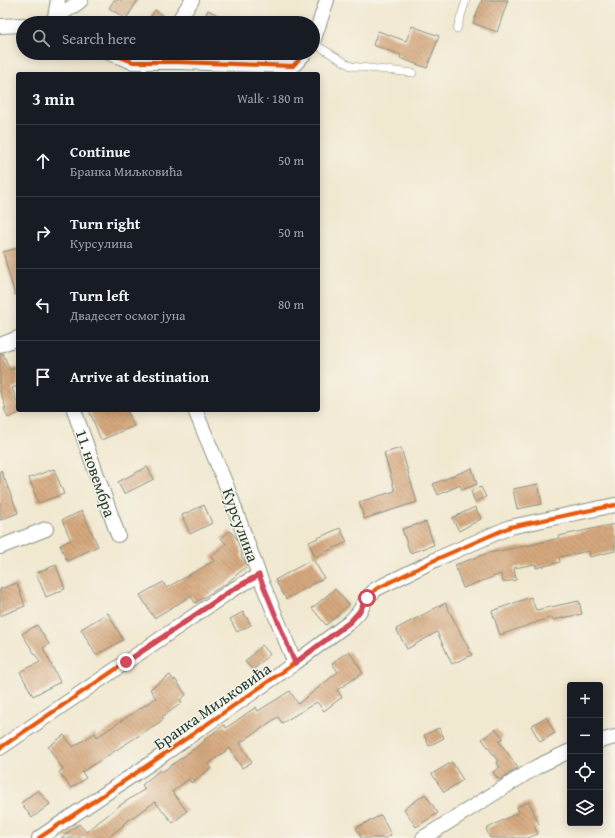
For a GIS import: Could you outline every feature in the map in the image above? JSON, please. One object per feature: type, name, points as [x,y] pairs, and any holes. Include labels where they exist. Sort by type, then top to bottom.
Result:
[{"type":"street","points":[[54,16],[58,6],[58,0]]},
{"type":"street","points":[[59,16],[74,7],[81,0]]},
{"type":"street","points":[[182,16],[192,0]]},
{"type":"street","points":[[320,21],[327,0]]},
{"type":"street","points":[[0,26],[16,25]]},
{"type":"street","points":[[128,60],[133,62],[141,60]]},
{"type":"street","points":[[199,60],[293,66],[299,60]]},
{"type":"street","points":[[0,345],[16,339]]},
{"type":"street","name":"11. новембра","points":[[75,412],[118,535]]},
{"type":"street","name":"Курсулина","points":[[196,412],[227,487],[259,575],[295,663]]},
{"type":"street","name":"Бранка Миљковића","points":[[39,838],[151,763],[295,663],[350,622],[376,588],[425,564],[510,527],[615,505]]},
{"type":"street","points":[[0,547],[46,529]]},
{"type":"street","points":[[0,748],[232,590],[259,575]]},
{"type":"street","points":[[603,740],[615,737]]},
{"type":"street","points":[[423,838],[538,766],[567,752]]},
{"type":"lane","points":[[457,29],[466,0]]},
{"type":"lane","points":[[320,46],[351,66],[413,73]]},
{"type":"building","points":[[114,0],[138,0],[128,16],[121,16],[109,8]]},
{"type":"building","points":[[482,0],[508,0],[497,32],[473,23]]},
{"type":"building","points":[[155,10],[163,16],[151,16]]},
{"type":"building","points":[[208,10],[220,16],[205,16]]},
{"type":"building","points":[[412,26],[439,36],[427,68],[400,58],[401,55],[373,45],[378,31],[406,41]]},
{"type":"building","points":[[16,249],[15,295],[3,252]]},
{"type":"building","points":[[0,353],[3,353],[10,370],[16,368],[16,387],[12,388],[16,399],[16,412],[21,412],[8,418],[0,392]]},
{"type":"building","points":[[90,412],[128,412],[134,426],[101,440]]},
{"type":"building","points":[[401,448],[417,502],[364,519],[359,502],[395,491],[384,453]]},
{"type":"building","points":[[147,467],[154,479],[124,494],[118,482]]},
{"type":"building","points":[[472,468],[477,484],[462,490],[460,485],[438,495],[433,484]]},
{"type":"building","points":[[54,469],[64,494],[38,503],[29,478]]},
{"type":"building","points":[[1,470],[18,513],[0,520],[0,471]]},
{"type":"building","points":[[538,484],[542,504],[517,509],[513,489]]},
{"type":"building","points":[[481,487],[486,497],[475,502],[471,491]]},
{"type":"building","points":[[204,505],[212,523],[190,534],[182,515]]},
{"type":"building","points":[[475,507],[481,519],[459,531],[452,518]]},
{"type":"building","points":[[82,511],[98,546],[67,561],[60,545],[71,540],[62,520]]},
{"type":"building","points":[[426,522],[434,545],[410,553],[402,529]]},
{"type":"building","points":[[615,524],[615,551],[590,557],[589,551],[559,557],[560,562],[536,568],[536,564],[514,568],[516,580],[503,582],[501,574],[463,588],[455,565],[488,553],[531,545],[559,538],[559,536]]},
{"type":"building","points":[[340,528],[347,542],[315,557],[309,542]]},
{"type":"building","points":[[230,531],[237,539],[242,554],[241,556],[247,566],[227,583],[195,603],[191,596],[154,618],[140,595],[163,582],[166,588],[214,561],[211,557],[226,544],[221,538]]},
{"type":"building","points":[[313,559],[324,578],[286,599],[275,580]]},
{"type":"building","points":[[56,565],[65,589],[46,597],[36,573]]},
{"type":"building","points":[[17,583],[25,606],[0,616],[0,589]]},
{"type":"building","points":[[335,589],[349,605],[326,625],[312,608]]},
{"type":"building","points":[[531,597],[536,610],[579,601],[582,614],[553,620],[552,617],[500,635],[492,611]]},
{"type":"building","points":[[445,603],[472,655],[452,664],[437,632],[407,649],[396,629]]},
{"type":"building","points":[[243,612],[251,625],[237,632],[230,619]]},
{"type":"building","points":[[108,613],[123,640],[96,655],[81,629]]},
{"type":"building","points":[[37,625],[49,644],[43,648],[60,682],[33,696],[20,672],[40,662],[22,634]]},
{"type":"building","points":[[262,645],[270,654],[253,670],[245,662]]},
{"type":"building","points":[[349,651],[363,673],[337,690],[342,697],[324,711],[317,702],[282,723],[278,717],[240,743],[252,762],[242,768],[230,748],[208,764],[211,768],[191,783],[189,779],[172,792],[187,811],[173,823],[155,802],[123,824],[124,825],[107,838],[61,838],[79,824],[86,832],[119,806],[145,789],[142,785],[160,770],[162,772],[205,741],[204,740],[224,725],[226,728],[256,707],[258,711],[290,691],[298,704],[338,672],[332,663]]},
{"type":"building","points":[[170,675],[174,681],[175,679],[186,695],[180,700],[182,703],[162,717],[163,720],[82,772],[86,778],[71,788],[59,772],[63,769],[48,747],[64,735],[73,747],[95,733],[97,737],[156,698],[150,689]]},
{"type":"building","points":[[546,717],[555,733],[540,742],[531,726]]},
{"type":"building","points":[[439,728],[444,738],[429,746],[424,735]]},
{"type":"building","points":[[496,729],[503,738],[499,741],[518,768],[499,780],[493,772],[500,767],[496,762],[498,761],[482,739]]},
{"type":"building","points":[[452,762],[463,780],[444,792],[432,774]]},
{"type":"building","points":[[38,790],[50,804],[32,818],[21,803]]},
{"type":"building","points":[[425,794],[438,813],[416,827],[404,809]]},
{"type":"building","points":[[529,802],[539,824],[534,826],[538,834],[528,838],[490,838],[486,829],[519,812],[517,807]]},
{"type":"building","points":[[381,815],[391,835],[386,838],[361,838],[356,828]]},
{"type":"cycle path","points":[[128,60],[133,62],[293,66],[299,60]]},
{"type":"cycle path","points":[[39,838],[151,763],[295,663],[350,622],[359,612],[367,598],[376,589],[439,558],[510,527],[615,505]]},
{"type":"cycle path","points":[[0,748],[232,590],[259,575]]},
{"type":"route","points":[[126,662],[232,590],[259,575],[295,663],[350,622],[359,612],[367,598]]}]
